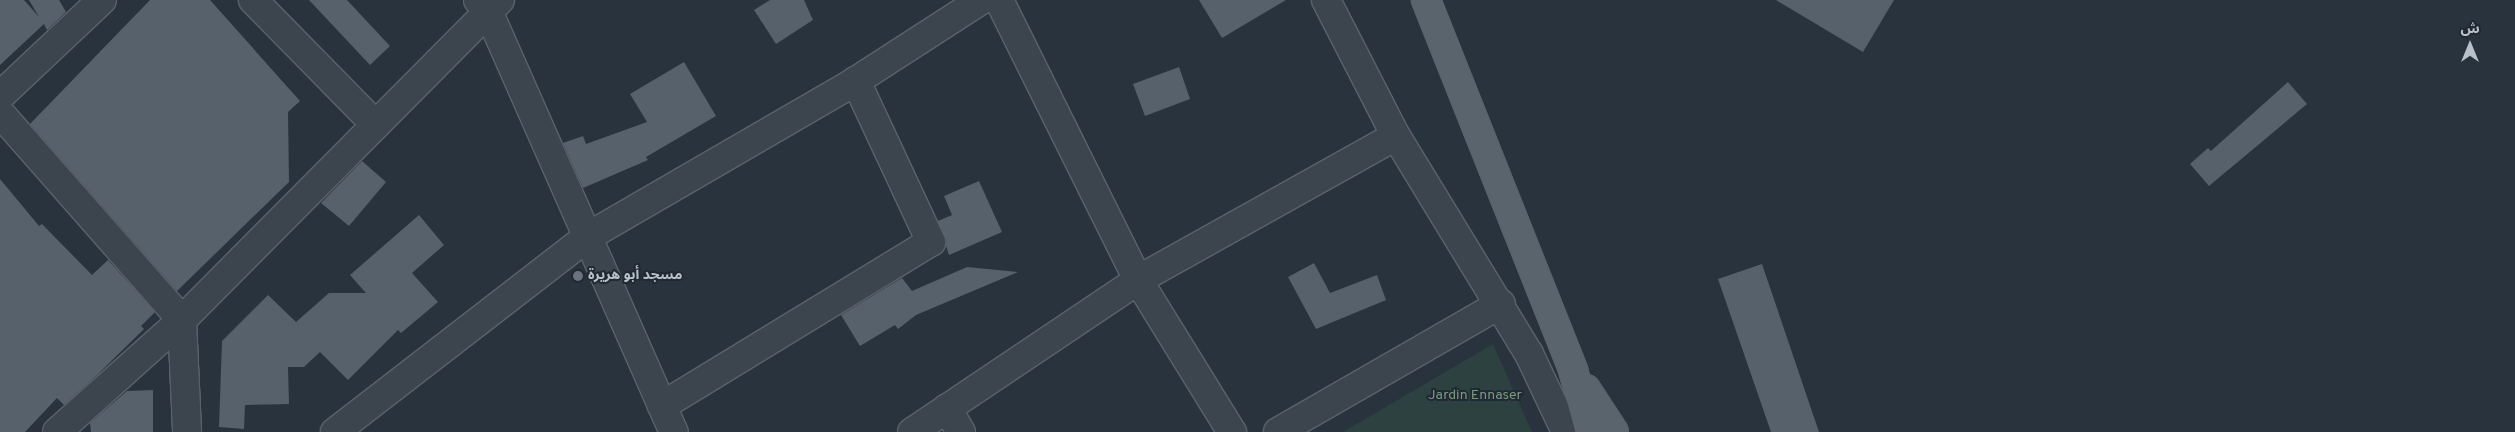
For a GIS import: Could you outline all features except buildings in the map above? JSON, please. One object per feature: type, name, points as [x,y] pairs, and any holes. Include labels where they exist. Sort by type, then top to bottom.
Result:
[{"type":"main road","points":[[1426,0],[1573,370],[1590,432]]},
{"type":"main road","points":[[1573,370],[1614,432]]},
{"type":"street","points":[[0,96],[102,0]]},
{"type":"street","points":[[253,0],[376,125]]},
{"type":"street","points":[[335,432],[587,236],[856,81],[981,0]]},
{"type":"street","points":[[999,0],[1138,280],[1232,432]]},
{"type":"street","points":[[1326,0],[1396,136],[1501,304],[1566,432]]},
{"type":"street","points":[[58,432],[182,320],[376,125],[489,4],[587,236],[674,432]]},
{"type":"street","points":[[662,406],[931,242],[856,81]]},
{"type":"street","points":[[0,113],[182,320],[187,432]]},
{"type":"street","points":[[912,432],[1138,280],[1396,136]]},
{"type":"street","points":[[1278,432],[1501,304]]},
{"type":"street","points":[[947,408],[961,432]]},
{"type":"green space","name":"Jardin Ennaser","points":[[1493,344],[1532,432],[1343,432]]},
{"type":"place","name":"مسجد أبو هريرة","points":[[578,276]]}]
